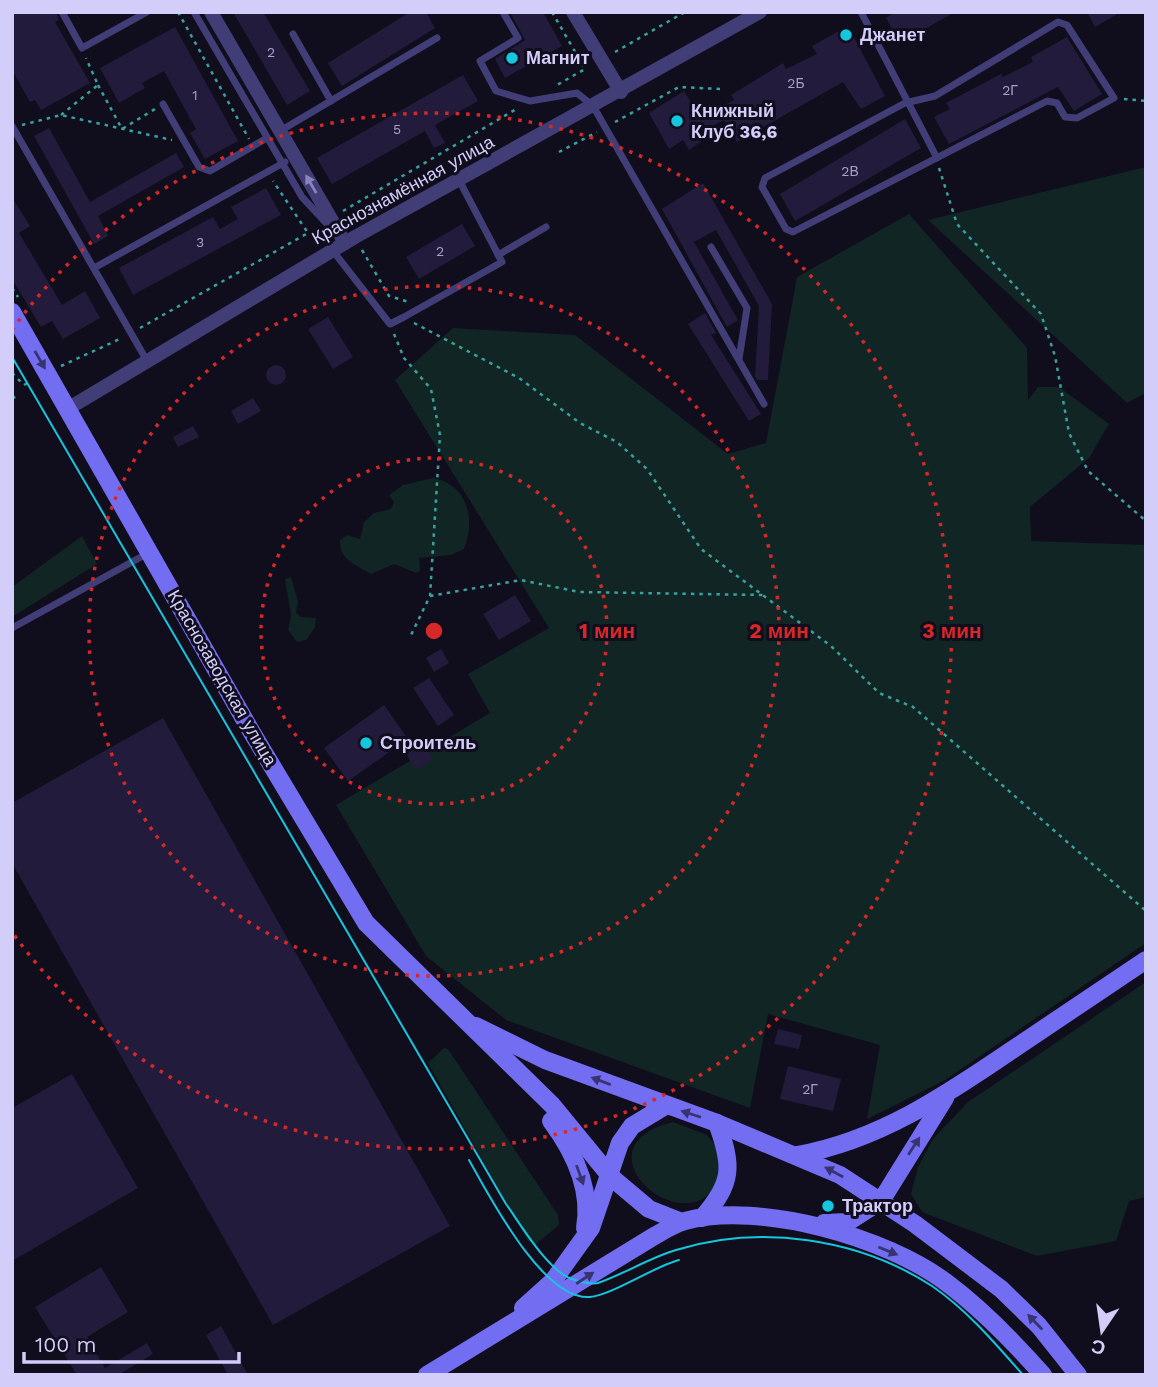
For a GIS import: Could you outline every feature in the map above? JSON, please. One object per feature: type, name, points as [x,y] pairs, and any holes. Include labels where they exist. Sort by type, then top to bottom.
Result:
[{"type":"main road","name":"Краснозаводская улица","points":[[12,312],[251,731],[366,923],[519,1075]]},
{"type":"main road","points":[[797,1154],[838,1146],[874,1132],[947,1095],[1146,960]]},
{"type":"main road","points":[[463,1020],[545,1060],[797,1154],[840,1175],[881,1201],[1001,1289],[1039,1326],[1078,1375]]},
{"type":"main road","points":[[519,1075],[552,1104],[611,1177],[649,1209],[682,1222]]},
{"type":"main road","points":[[519,1075],[564,1138],[581,1175],[588,1213],[583,1240]]},
{"type":"main road","points":[[810,1223],[848,1222],[881,1201],[947,1095]]},
{"type":"main road","points":[[486,1341],[553,1281],[591,1228],[611,1177],[620,1143],[632,1126],[665,1105]]},
{"type":"main road","points":[[702,1218],[718,1199],[730,1175],[725,1145],[717,1123]]},
{"type":"main road","points":[[427,1375],[618,1257],[682,1222],[702,1218],[774,1217],[810,1223],[889,1251],[946,1282],[1004,1331],[1043,1375]]},
{"type":"street","points":[[211,12],[274,134],[339,246]]},
{"type":"street","points":[[573,12],[621,92]]},
{"type":"street","name":"Краснознамённая улица","points":[[69,408],[339,246],[621,92],[760,12]]},
{"type":"lane","points":[[61,12],[82,48],[147,12]]},
{"type":"lane","points":[[194,12],[274,134]]},
{"type":"lane","points":[[503,12],[518,38],[480,61],[496,91],[530,101],[577,93],[593,106],[764,404]]},
{"type":"lane","points":[[860,12],[905,103],[937,158]]},
{"type":"lane","points":[[1058,22],[1067,25],[1114,98],[1077,118],[1065,117],[1057,103],[1047,101],[793,232],[786,229],[762,187],[765,178],[905,103],[935,96],[1058,22]]},
{"type":"lane","points":[[293,34],[331,101]]},
{"type":"lane","points":[[163,104],[200,167],[210,171],[437,38]]},
{"type":"lane","points":[[13,127],[147,362]]},
{"type":"lane","points":[[93,268],[289,160]]},
{"type":"lane","points":[[339,246],[390,324],[404,317],[502,262],[460,180]]},
{"type":"lane","points":[[498,255],[547,228]]},
{"type":"lane","points":[[711,247],[747,308],[739,360]]},
{"type":"lane","points":[[12,628],[150,552]]},
{"type":"path","points":[[178,12],[253,146]]},
{"type":"path","points":[[552,12],[585,69],[552,88]]},
{"type":"path","points":[[611,54],[685,12]]},
{"type":"path","points":[[82,48],[122,129]]},
{"type":"path","points":[[13,127],[61,114],[98,85]]},
{"type":"path","points":[[559,152],[678,87],[721,89]]},
{"type":"path","points":[[1114,98],[1146,101]]},
{"type":"path","points":[[340,213],[530,101]]},
{"type":"path","points":[[122,129],[163,104]]},
{"type":"path","points":[[61,114],[186,144]]},
{"type":"path","points":[[937,158],[957,224],[1041,314],[1055,356],[1069,432],[1088,471],[1146,521]]},
{"type":"path","points":[[58,367],[131,333],[308,233],[267,172]]},
{"type":"path","points":[[362,250],[389,296],[422,307]]},
{"type":"path","points":[[404,317],[519,378],[580,423],[617,442],[647,470],[701,549],[831,646],[878,693],[913,707],[1146,911]]},
{"type":"path","points":[[390,324],[404,358],[431,389],[440,435],[430,596],[411,635]]},
{"type":"path","points":[[12,373],[24,385],[31,381]]},
{"type":"path","points":[[12,398],[19,396]]},
{"type":"path","points":[[430,596],[521,580],[579,592],[763,595]]},
{"type":"green space","points":[[1146,167],[1146,393],[1127,403],[928,220]]},
{"type":"green space","points":[[909,214],[1027,348],[1028,400],[1038,387],[1059,387],[1109,424],[1089,458],[1030,507],[1031,541],[1146,545],[1146,943],[945,1080],[867,1119],[880,1045],[768,1014],[750,1108],[506,1020],[426,956],[336,805],[490,713],[468,674],[549,628],[395,380],[453,328],[575,335],[728,454],[766,443],[797,277]]},
{"type":"green space","points":[[433,478],[454,488],[466,505],[469,526],[464,549],[451,555],[419,558],[420,571],[416,573],[394,564],[371,574],[345,557],[340,540],[347,535],[360,539],[364,522],[374,513],[391,509],[394,502],[389,495],[403,485]]},
{"type":"green space","points":[[82,536],[97,564],[12,617],[12,587]]},
{"type":"green space","points":[[291,577],[298,602],[296,613],[301,617],[316,618],[315,627],[306,640],[297,642],[288,630],[291,615],[285,579]]},
{"type":"green space","points":[[1146,982],[1146,1197],[1129,1201],[1116,1241],[1037,1256],[922,1212],[911,1194],[918,1167],[933,1139],[968,1102]]},
{"type":"green space","points":[[444,1048],[448,1049],[558,1215],[559,1225],[536,1244],[528,1241],[428,1063]]},
{"type":"green space","points":[[673,1122],[707,1135],[723,1154],[718,1183],[700,1200],[680,1203],[660,1197],[644,1184],[634,1168],[633,1150],[645,1134]]},
{"type":"building","points":[[12,12],[56,12],[59,20],[55,22],[90,83],[41,110],[35,100],[30,102],[12,70]]},
{"type":"building","points":[[233,12],[263,12],[310,91],[287,105]]},
{"type":"building","points":[[410,12],[426,12],[435,28],[342,86],[328,63]]},
{"type":"building","points":[[510,12],[543,12],[562,46],[505,78],[495,59],[525,40]]},
{"type":"building","points":[[895,12],[955,12],[900,43],[886,18]]},
{"type":"building","points":[[1087,12],[1121,12],[1095,27]]},
{"type":"building","points":[[848,26],[885,96],[861,109],[843,82],[737,142],[724,120],[696,134],[702,141],[689,150],[683,140],[669,149],[649,113],[684,91],[700,118],[734,100],[731,95],[783,63],[786,69],[817,54],[812,46]]},
{"type":"building","points":[[175,27],[238,141],[205,159],[190,133],[196,129],[164,71],[142,83],[145,88],[119,103],[100,68]]},
{"type":"building","points":[[1067,37],[1102,94],[1074,111],[1058,87],[949,144],[934,117],[950,109],[946,103],[1001,74],[1003,77],[1033,62],[1031,57]]},
{"type":"building","points":[[463,75],[478,101],[435,125],[445,143],[434,148],[425,131],[332,184],[317,158]]},
{"type":"building","points":[[905,119],[921,148],[795,221],[780,194]]},
{"type":"building","points":[[49,128],[90,202],[176,153],[184,167],[98,216],[108,236],[94,244],[34,136]]},
{"type":"building","points":[[703,183],[772,304],[768,380],[757,380],[755,376],[759,306],[716,230],[694,242],[738,320],[727,327],[662,209]]},
{"type":"building","points":[[266,188],[281,215],[133,295],[119,268],[213,217],[220,229],[238,219],[231,207]]},
{"type":"building","points":[[12,197],[30,226],[19,233],[62,305],[85,291],[100,318],[63,339],[52,321],[41,327],[12,279]]},
{"type":"building","points":[[462,224],[475,246],[419,279],[406,257]]},
{"type":"building","points":[[705,313],[716,333],[711,335],[761,414],[749,421],[688,324]]},
{"type":"building","points":[[328,317],[353,357],[333,369],[308,329]]},
{"type":"building","points":[[276,365],[283,368],[286,375],[283,382],[276,385],[269,382],[266,375],[269,368]]},
{"type":"building","points":[[253,398],[261,411],[238,424],[231,411]]},
{"type":"building","points":[[193,426],[199,437],[178,447],[173,437]]},
{"type":"building","points":[[515,595],[531,621],[499,640],[483,614]]},
{"type":"building","points":[[441,649],[449,663],[434,672],[426,658]]},
{"type":"building","points":[[429,678],[454,715],[438,726],[413,688]]},
{"type":"building","name":"Строитель","points":[[384,705],[408,739],[348,781],[324,748]]},
{"type":"building","points":[[163,718],[450,1226],[273,1325],[12,863],[12,803]]},
{"type":"building","points":[[417,736],[433,759],[416,770],[401,746]]},
{"type":"building","points":[[778,1029],[802,1035],[799,1049],[774,1044]]},
{"type":"building","points":[[788,1066],[841,1079],[833,1111],[780,1099]]},
{"type":"building","points":[[72,1074],[138,1188],[12,1261],[12,1108]]},
{"type":"building","points":[[101,1267],[128,1312],[87,1337],[105,1368],[147,1343],[153,1354],[118,1375],[77,1375],[35,1307]]},
{"type":"building","points":[[221,1326],[248,1375],[228,1375],[206,1335]]},
{"type":"tram line","points":[[12,357],[506,1204],[554,1267],[572,1279],[595,1283],[666,1253],[708,1242],[774,1237],[841,1247],[873,1256],[945,1295],[969,1316],[1023,1375]]},
{"type":"tram line","points":[[469,1160],[519,1243],[536,1265],[572,1294],[590,1297],[599,1295],[679,1260]]},
{"type":"place","name":"Джанет","points":[[846,35]]},
{"type":"place","name":"Магнит","points":[[512,58]]},
{"type":"place","name":"Книжный Клуб 36,6","points":[[677,121]]},
{"type":"place","name":"Строитель","points":[[366,743]]},
{"type":"place","name":"Трактор","points":[[828,1206]]}]
